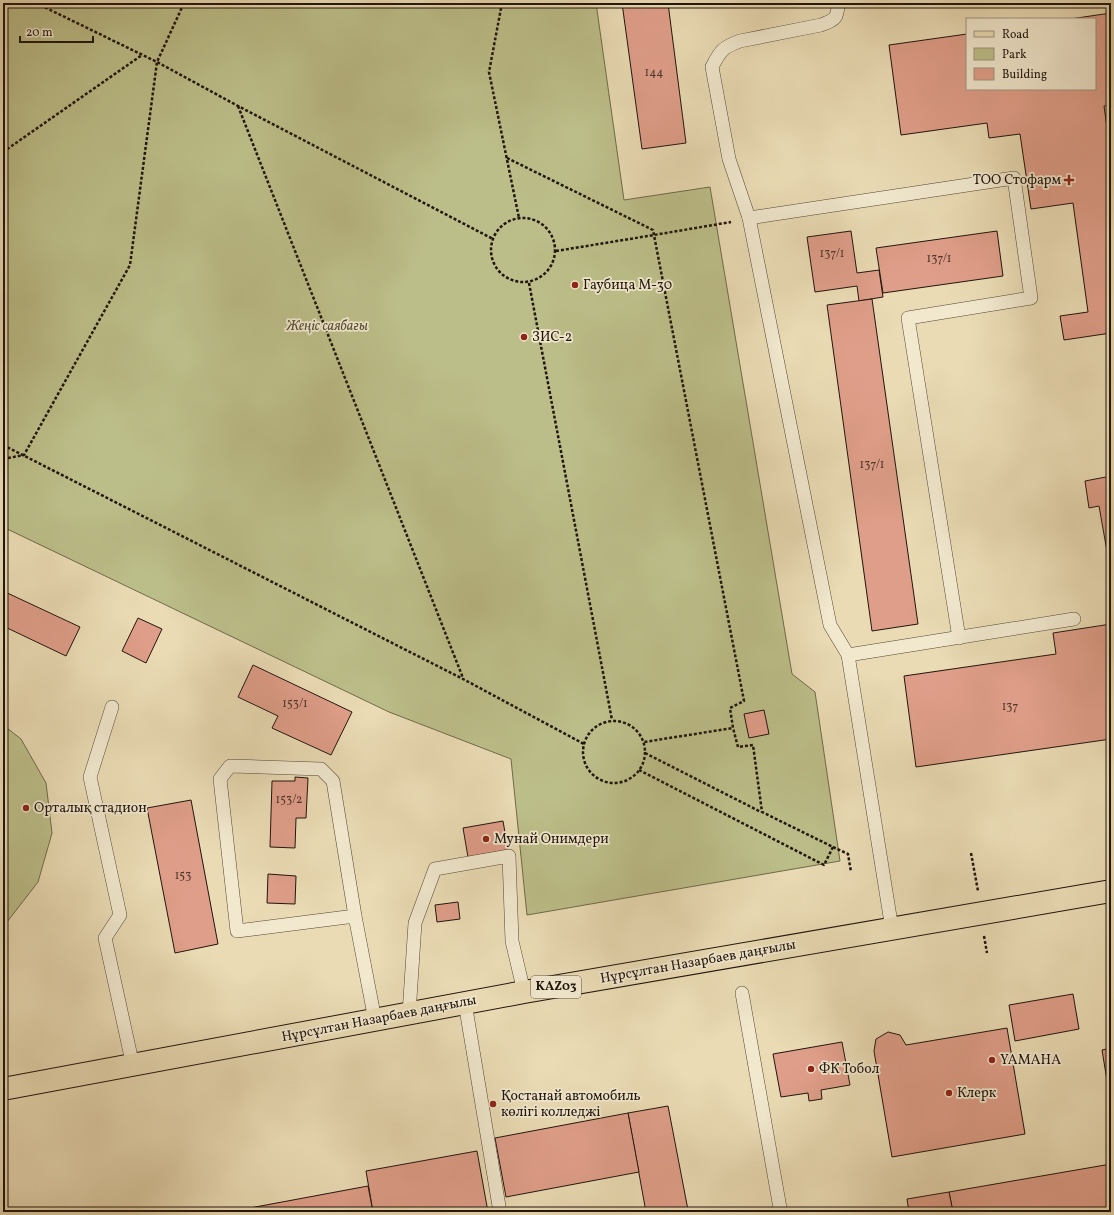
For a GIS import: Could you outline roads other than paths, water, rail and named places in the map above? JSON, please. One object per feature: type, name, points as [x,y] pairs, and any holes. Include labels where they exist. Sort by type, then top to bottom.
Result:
[{"type":"main road","name":"Нұрсұлтан Назарбаев даңғылы","points":[[3,1089],[524,992],[1111,891]]},
{"type":"lane","points":[[838,3],[838,12],[833,21],[821,25],[740,41],[728,45],[718,54],[712,67],[729,160],[749,218],[830,625],[848,655],[892,929]]},
{"type":"lane","points":[[749,218],[1014,178],[1031,298],[908,318],[959,638]]},
{"type":"lane","points":[[848,655],[1074,619]]},
{"type":"lane","points":[[112,707],[90,777],[120,915],[105,938],[133,1066]]},
{"type":"lane","points":[[355,916],[238,932],[220,779],[230,766],[321,769],[333,781],[355,916],[375,1020]]},
{"type":"lane","points":[[410,1014],[415,923],[435,869],[509,856],[512,941],[524,992]]},
{"type":"lane","points":[[742,993],[780,1208]]},
{"type":"lane","points":[[465,1004],[500,1212]]},
{"type":"place","name":"ТОО Стофарм","points":[[1069,180]]},
{"type":"place","name":"Гаубица М-30","points":[[575,285]]},
{"type":"place","name":"ЗИС-2","points":[[524,337]]},
{"type":"place","name":"Орталық стадион","points":[[26,808]]},
{"type":"place","name":"Мунай Онимдери","points":[[486,839]]},
{"type":"place","name":"YAMAHA","points":[[992,1060]]},
{"type":"place","name":"ФК Тобол","points":[[811,1069]]},
{"type":"place","name":"Клерк","points":[[949,1093]]},
{"type":"place","name":"Қостанай автомобиль көлігі колледжі","points":[[493,1104]]},
{"type":"park label","name":"Жеңіс саябағы","points":[[327,326]]}]
